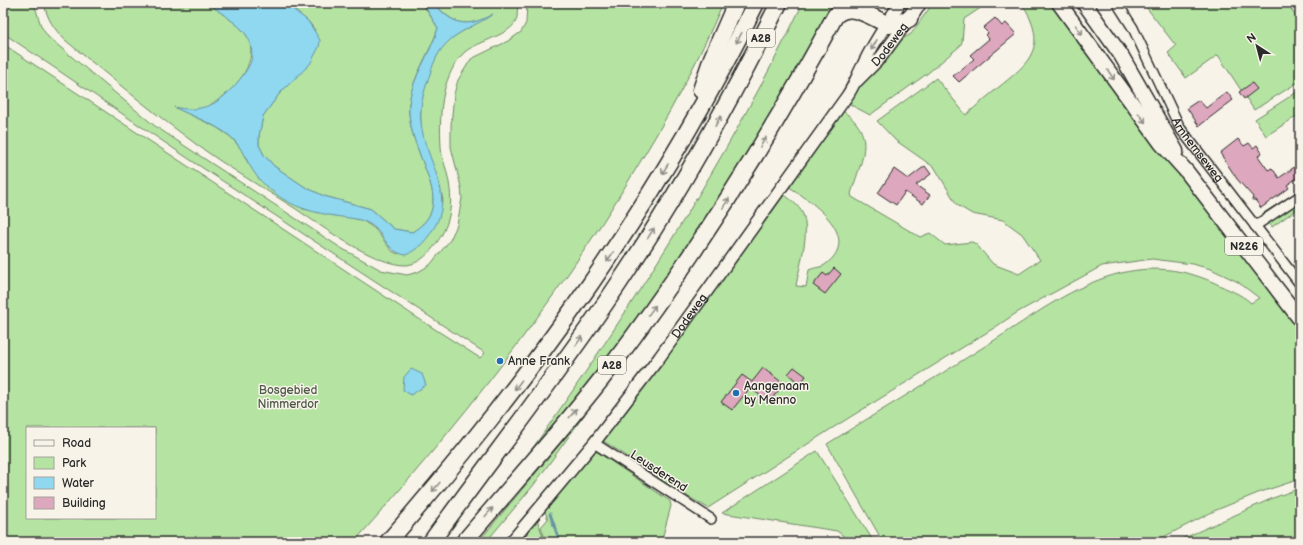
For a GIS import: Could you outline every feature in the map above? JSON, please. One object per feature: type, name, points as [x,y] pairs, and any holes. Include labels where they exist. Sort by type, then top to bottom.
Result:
[{"type":"highway","name":"A28","points":[[684,137],[712,58],[736,3]]},
{"type":"highway","name":"A28","points":[[388,542],[484,429],[534,364],[600,272],[684,137],[756,3]]},
{"type":"highway","name":"A28","points":[[430,542],[619,284],[659,221],[726,106],[779,3]]},
{"type":"highway","name":"A28","points":[[464,542],[609,368],[695,250],[759,149],[805,71],[835,16],[844,10],[852,8],[886,24]]},
{"type":"highway","points":[[886,24],[892,25],[909,19]]},
{"type":"highway","name":"A28","points":[[419,542],[506,439]]},
{"type":"main road","name":"Dodeweg","points":[[909,19],[919,3]]},
{"type":"main road","name":"Arnhemseweg","points":[[1059,3],[1161,143],[1187,172],[1300,319]]},
{"type":"main road","name":"Arnhemseweg","points":[[1084,3],[1121,55],[1187,172]]},
{"type":"street","name":"Dodeweg","points":[[856,82],[862,66],[900,3]]},
{"type":"street","name":"Arnhemseweg","points":[[1117,3],[1134,28],[1180,128],[1300,284]]},
{"type":"street","name":"Dodeweg","points":[[511,542],[594,443],[664,352],[856,82],[881,58],[909,19]]},
{"type":"street","points":[[1255,226],[1300,196]]},
{"type":"street","name":"Leusderend","points":[[594,443],[711,519]]},
{"type":"green space","name":"Bosgebied Nimmerdor","points":[[3,3],[34,3],[41,26],[48,37],[155,126],[341,248],[381,270],[407,275],[418,272],[430,265],[450,240],[457,225],[462,198],[461,187],[451,147],[451,125],[454,94],[458,80],[471,59],[508,41],[521,32],[526,23],[527,3],[723,3],[693,68],[659,131],[571,270],[503,364],[430,454],[354,542],[3,542],[3,44],[416,317],[480,358],[485,353],[189,159],[3,33]]},
{"type":"green space","points":[[44,3],[209,3],[237,25],[246,35],[251,49],[250,59],[242,77],[220,99],[204,108],[185,110],[176,108],[216,127],[231,137],[241,149],[248,163],[303,209],[362,220],[375,229],[392,251],[398,254],[443,201],[438,180],[422,134],[421,107],[430,69],[436,57],[447,42],[484,19],[475,22],[461,23],[450,18],[432,3],[518,3],[517,19],[513,26],[501,34],[466,51],[458,59],[449,75],[445,87],[440,127],[442,152],[450,186],[450,211],[441,236],[427,255],[417,262],[406,265],[394,264],[380,259],[349,244],[197,145],[147,107],[65,40],[52,23],[47,14]]},
{"type":"green space","points":[[285,3],[426,3],[424,6],[438,28],[435,38],[417,75],[411,94],[409,110],[413,134],[431,185],[433,205],[430,215],[423,224],[412,232],[394,229],[371,209],[324,196],[305,187],[274,166],[264,155],[259,145],[259,136],[263,116],[280,93],[301,72],[315,30],[308,21]]},
{"type":"green space","points":[[803,3],[839,3],[690,250],[560,420],[532,454],[530,452],[604,344],[676,233],[742,120]]},
{"type":"green space","points":[[933,3],[988,3],[964,19],[962,42],[960,46],[928,73],[870,115],[851,105],[848,99],[897,42],[911,34]]},
{"type":"green space","points":[[1019,3],[1051,3],[1300,327],[1300,479],[1258,493],[1214,511],[1154,542],[883,542],[827,444],[1036,313],[1091,283],[1120,273],[1150,269],[1182,272],[1215,283],[1238,294],[1251,303],[1259,298],[1238,282],[1211,269],[1192,264],[1152,259],[1102,266],[1018,312],[708,508],[673,488],[644,467],[600,439],[781,192],[800,209],[804,216],[804,246],[796,286],[806,287],[809,270],[826,264],[836,253],[839,241],[836,230],[828,219],[807,199],[786,185],[840,109],[852,118],[863,137],[864,147],[851,194],[852,197],[920,237],[930,233],[945,245],[972,242],[976,244],[993,264],[1019,274],[1040,260],[1022,234],[1003,220],[972,214],[957,205],[935,168],[895,140],[877,121],[936,78],[966,115],[1016,73],[1023,66],[1033,51],[1035,42],[1031,21],[1026,11]]},
{"type":"green space","points":[[1143,3],[1287,3],[1300,22],[1300,81],[1254,110],[1218,55],[1186,78],[1168,53],[1176,46]]},
{"type":"green space","points":[[1300,90],[1300,114],[1266,136],[1255,119]]},
{"type":"green space","points":[[1300,190],[1300,207],[1272,227],[1262,214]]},
{"type":"green space","points":[[585,414],[533,486],[486,542],[478,542]]},
{"type":"green space","points":[[593,449],[670,501],[671,506],[662,539],[659,542],[546,542],[541,527],[548,519],[544,510]]},
{"type":"green space","points":[[817,451],[874,542],[851,542],[837,531],[722,513]]},
{"type":"green space","points":[[1300,488],[1300,542],[1175,542],[1273,498]]},
{"type":"green space","points":[[537,519],[545,542],[518,542]]},
{"type":"water","points":[[209,3],[285,3],[308,21],[320,40],[319,47],[310,64],[280,93],[263,116],[259,136],[259,145],[264,155],[274,166],[305,187],[324,196],[371,209],[394,229],[412,232],[423,224],[430,215],[433,205],[431,185],[413,134],[409,110],[414,84],[438,28],[424,5],[426,3],[433,3],[447,16],[454,20],[467,23],[475,22],[493,14],[455,36],[445,45],[435,60],[427,83],[421,105],[421,122],[423,136],[441,190],[442,204],[439,217],[432,231],[418,248],[406,255],[399,253],[389,246],[374,227],[364,221],[308,210],[283,199],[268,188],[259,178],[239,146],[231,137],[211,124],[174,107],[197,109],[206,107],[216,102],[228,93],[234,86],[251,61],[251,47],[246,35],[237,25]]},
{"type":"water","points":[[411,369],[422,374],[426,385],[411,395],[403,390],[404,377]]},
{"type":"building","points":[[995,18],[1002,26],[1006,23],[1016,34],[959,82],[953,76],[974,59],[970,55],[989,39],[986,35],[988,33],[983,28]]},
{"type":"building","points":[[1252,83],[1257,89],[1244,99],[1239,92]]},
{"type":"building","points":[[1227,92],[1233,100],[1199,126],[1187,108],[1199,100],[1206,108]]},
{"type":"building","points":[[1238,139],[1244,146],[1249,143],[1253,148],[1257,145],[1262,153],[1258,156],[1268,170],[1272,168],[1279,178],[1300,163],[1300,176],[1287,185],[1289,188],[1261,208],[1255,200],[1252,200],[1253,197],[1237,179],[1220,153]]},
{"type":"building","points":[[925,166],[931,174],[916,185],[930,195],[923,204],[905,192],[896,205],[878,193],[894,169],[908,179]]},
{"type":"building","points":[[834,268],[841,274],[825,294],[813,285],[823,273],[827,276]]},
{"type":"building","points":[[794,367],[806,376],[800,384],[788,374]]},
{"type":"building","points":[[763,368],[784,384],[769,402],[750,388],[732,410],[721,402],[742,375],[752,382]]},
{"type":"waterway","points":[[550,514],[560,542]]},
{"type":"place","name":"Anne Frank","points":[[500,361]]},
{"type":"place","name":"Aangenaam by Menno","points":[[736,393]]}]
